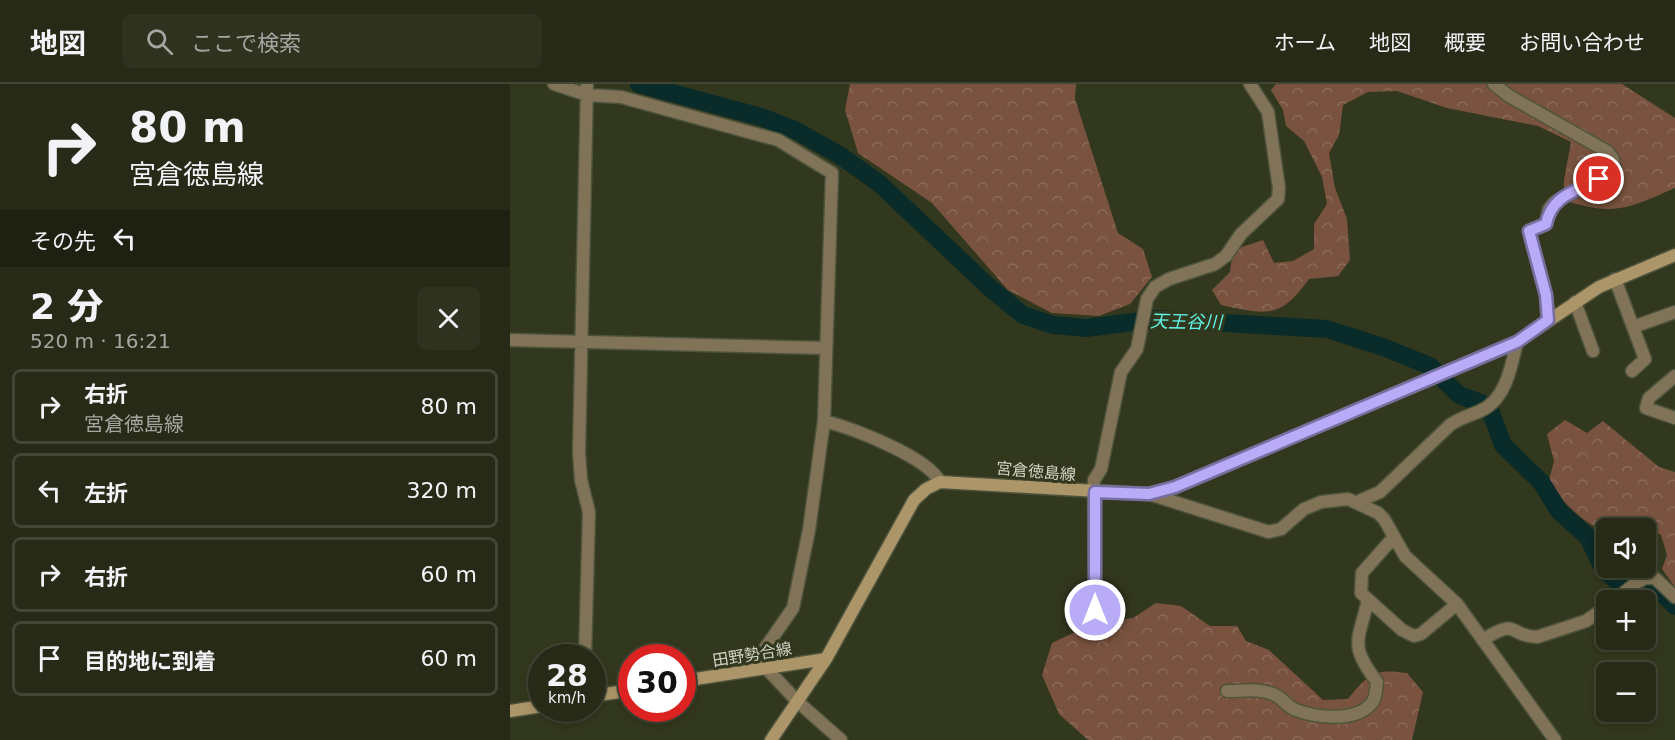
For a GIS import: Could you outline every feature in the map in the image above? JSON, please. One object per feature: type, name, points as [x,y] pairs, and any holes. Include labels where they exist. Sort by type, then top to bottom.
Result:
[{"type":"main road","name":"宮倉徳島線","points":[[940,483],[976,483],[1149,494],[1175,487],[1517,342],[1615,279],[1675,255]]},
{"type":"main road","points":[[771,740],[826,659],[914,500],[926,489],[940,483]]},
{"type":"main road","name":"田野勢合線","points":[[696,679],[826,659]]},
{"type":"main road","points":[[510,711],[528,708]]},
{"type":"street","points":[[554,84],[621,97],[778,140],[832,173],[824,422],[798,594],[793,608],[750,670]]},
{"type":"street","points":[[1095,610],[1094,480],[1101,469],[1121,372],[1137,349],[1147,299],[1155,287],[1169,279],[1215,264],[1227,256],[1241,234],[1278,199],[1280,188],[1268,112],[1250,84]]},
{"type":"street","points":[[1494,84],[1509,96],[1608,152],[1613,159],[1615,169],[1555,202],[1549,209],[1546,224],[1529,231],[1546,295],[1548,320]]},
{"type":"street","points":[[585,644],[589,512],[581,480],[579,452],[587,89]]},
{"type":"street","points":[[1615,279],[1645,359],[1632,371]]},
{"type":"street","points":[[1575,303],[1593,351]]},
{"type":"street","points":[[1634,327],[1675,312]]},
{"type":"street","points":[[510,340],[825,348]]},
{"type":"street","points":[[1356,502],[1380,492],[1461,417],[1485,408],[1495,401],[1508,379],[1517,342]]},
{"type":"street","points":[[1675,376],[1649,398],[1646,408],[1675,418]]},
{"type":"street","points":[[824,422],[916,457],[936,472],[940,483]]},
{"type":"street","points":[[1149,494],[1269,532],[1281,529],[1312,505],[1348,499],[1356,502],[1384,519],[1405,556],[1457,604],[1484,639],[1521,696],[1555,740]]},
{"type":"street","points":[[1393,538],[1362,573],[1360,588],[1368,600],[1402,630],[1414,636],[1421,634],[1457,604]]},
{"type":"street","points":[[1629,590],[1646,578],[1655,578],[1675,597]]},
{"type":"street","points":[[1227,691],[1258,690],[1275,694],[1294,710],[1324,716],[1354,715],[1372,704],[1377,682],[1362,662],[1358,646],[1368,600]]},
{"type":"street","points":[[1484,639],[1509,627],[1529,637],[1537,637],[1586,621],[1596,614]]},
{"type":"street","points":[[766,668],[798,702],[841,740]]},
{"type":"green space","points":[[850,84],[1076,84],[1075,99],[1118,233],[1143,249],[1152,277],[1130,304],[1099,316],[1052,313],[1008,290],[932,203],[858,153],[845,110]]},
{"type":"green space","points":[[1276,84],[1622,84],[1675,118],[1675,188],[1621,208],[1596,208],[1564,200],[1564,180],[1571,142],[1538,126],[1447,108],[1397,91],[1368,92],[1343,105],[1339,135],[1329,153],[1335,188],[1347,219],[1350,260],[1338,276],[1309,279],[1290,301],[1272,311],[1250,311],[1221,305],[1212,290],[1230,272],[1233,250],[1263,240],[1274,263],[1293,261],[1314,249],[1314,224],[1327,204],[1322,177],[1304,141],[1286,126],[1283,110],[1271,90]]},
{"type":"green space","points":[[1565,420],[1587,433],[1603,421],[1659,467],[1675,472],[1675,587],[1662,569],[1667,555],[1661,535],[1656,532],[1656,518],[1596,518],[1596,527],[1574,512],[1548,484],[1554,461],[1547,434]]},
{"type":"green space","points":[[1156,603],[1181,606],[1210,626],[1237,626],[1246,641],[1269,650],[1323,700],[1348,699],[1367,678],[1379,672],[1407,673],[1423,692],[1412,740],[1088,740],[1059,714],[1042,675],[1052,643],[1092,624],[1133,618]]},
{"type":"waterway","name":"天王谷川","points":[[639,84],[761,117],[797,131],[841,156],[880,184],[990,288],[1023,315],[1053,325],[1086,328],[1156,319],[1327,329],[1383,347],[1430,366],[1459,395],[1481,403],[1490,410],[1503,445],[1541,482],[1559,511],[1588,537],[1604,570],[1617,581],[1627,582],[1641,571],[1648,572],[1653,584],[1675,606]]},
{"type":"route","points":[[1095,610],[1095,492],[1149,494],[1175,487],[1517,342],[1548,320],[1546,295],[1529,231],[1546,224],[1549,209],[1555,202],[1599,179]]}]
